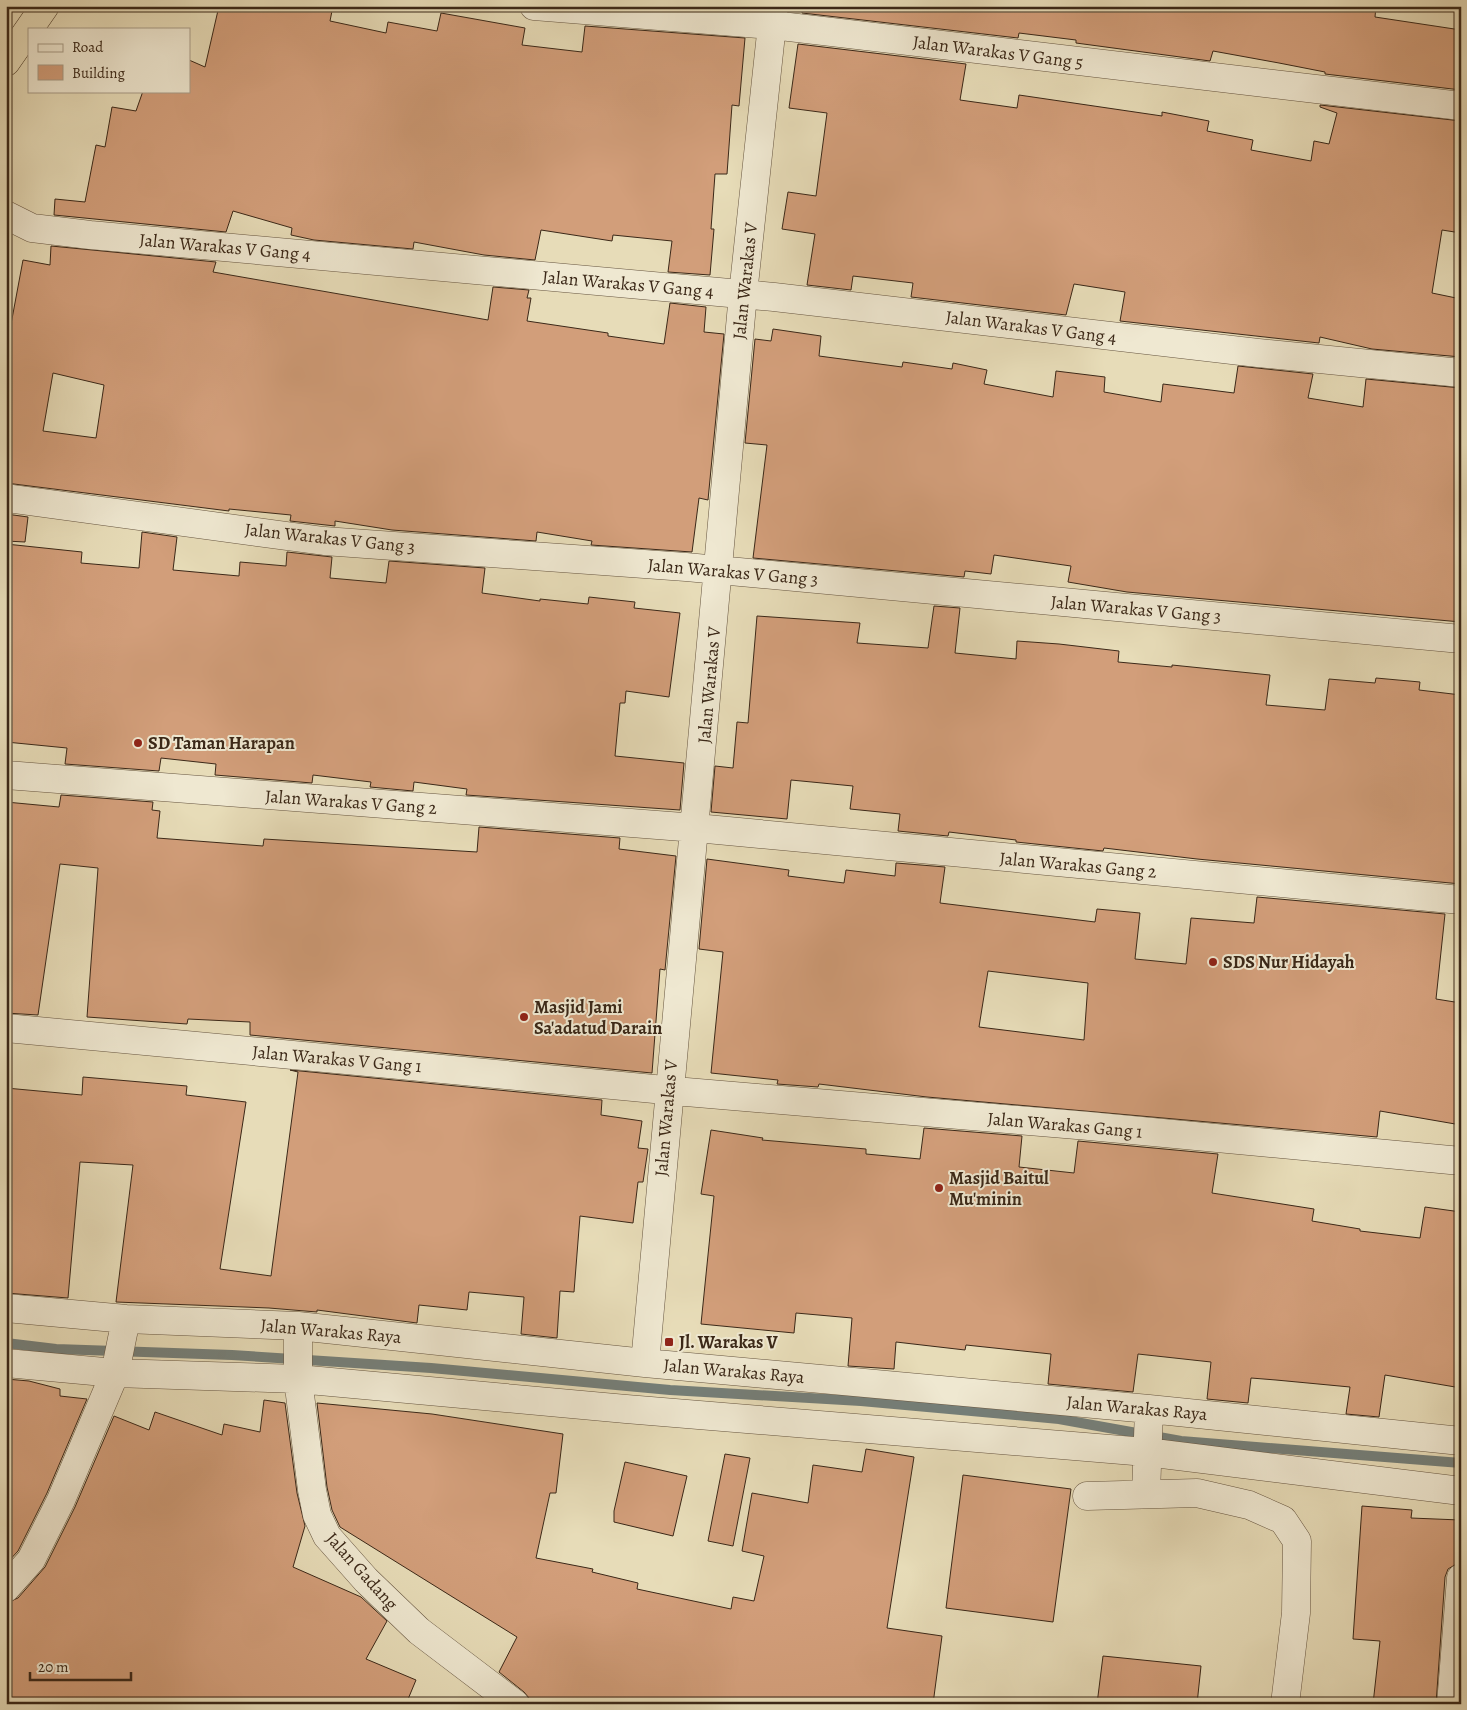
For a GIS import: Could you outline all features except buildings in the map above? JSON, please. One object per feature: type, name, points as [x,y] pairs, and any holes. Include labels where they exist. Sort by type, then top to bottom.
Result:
[{"type":"highway","points":[[30,28],[45,6]]},
{"type":"highway","points":[[6,62],[28,30]]},
{"type":"street","name":"Jalan Warakas V Gang 5","points":[[534,6],[773,16],[1461,106]]},
{"type":"street","name":"Jalan Warakas V","points":[[645,1363],[668,1091],[696,828],[743,294],[773,16]]},
{"type":"street","name":"Jalan Warakas V Gang 4","points":[[6,215],[32,228],[90,235],[743,294],[1258,353],[1461,373]]},
{"type":"street","name":"Jalan Warakas V Gang 3","points":[[6,498],[324,541],[719,571],[1461,639]]},
{"type":"street","name":"Jalan Warakas V Gang 2","points":[[6,775],[696,828]]},
{"type":"street","name":"Jalan Warakas Gang 2","points":[[696,828],[1461,900]]},
{"type":"street","name":"Jalan Warakas V Gang 1","points":[[6,1028],[668,1091]]},
{"type":"street","name":"Jalan Warakas Gang 1","points":[[668,1091],[1089,1126],[1461,1161]]},
{"type":"street","name":"Jalan Warakas Raya","points":[[6,1308],[126,1326],[297,1334],[645,1363],[1148,1413],[1461,1441]]},
{"type":"street","points":[[6,1588],[31,1560],[61,1500],[117,1367],[126,1326]]},
{"type":"street","name":"Jalan Gadang","points":[[297,1334],[298,1375],[317,1515],[327,1536],[366,1580],[420,1631],[515,1704]]},
{"type":"street","points":[[6,1363],[298,1375],[636,1410],[1146,1449],[1461,1491]]},
{"type":"street","points":[[1146,1494],[1148,1413]]},
{"type":"street","points":[[1087,1496],[1197,1493],[1249,1505],[1283,1520],[1297,1541],[1296,1613],[1286,1704]]},
{"type":"street","points":[[1451,1704],[1461,1578]]},
{"type":"waterway","points":[[6,1343],[56,1349],[232,1355],[431,1368],[670,1390],[861,1401],[1059,1419],[1181,1441],[1461,1463]]},
{"type":"place","name":"SD Taman Harapan","points":[[138,743]]},
{"type":"place","name":"SDS Nur Hidayah","points":[[1213,962]]},
{"type":"place","name":"Masjid Jami Sa'adatud Darain","points":[[524,1017]]},
{"type":"place","name":"Masjid Baitul Mu'minin","points":[[939,1188]]},
{"type":"place","name":"Jl. Warakas V","points":[[669,1342]]}]
